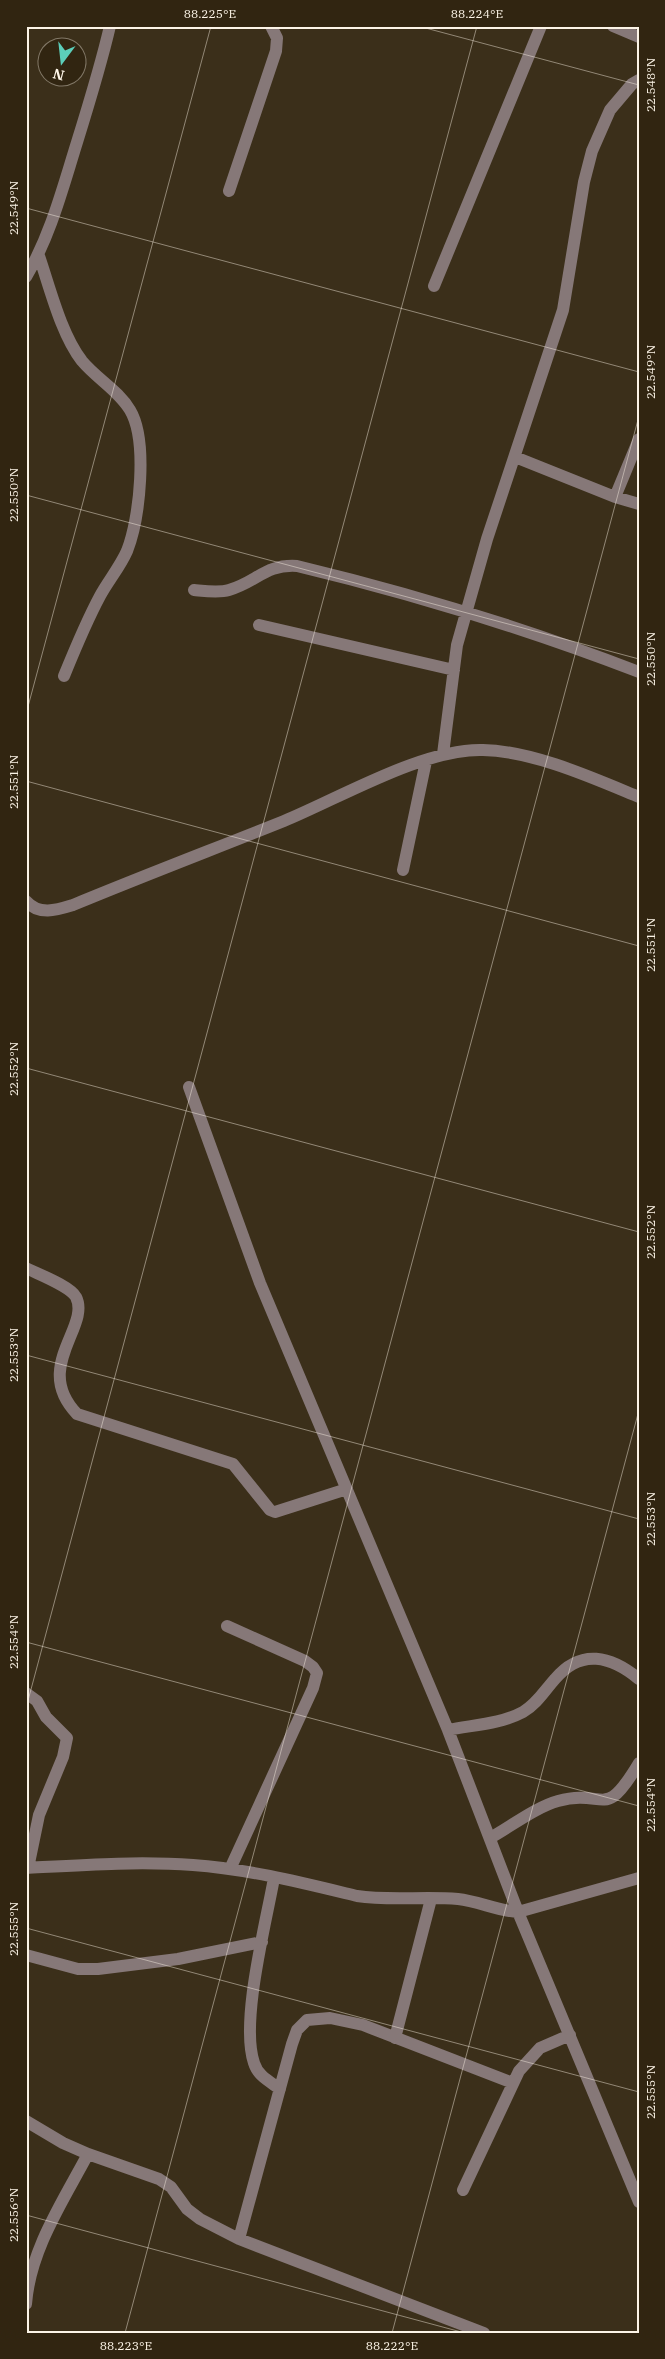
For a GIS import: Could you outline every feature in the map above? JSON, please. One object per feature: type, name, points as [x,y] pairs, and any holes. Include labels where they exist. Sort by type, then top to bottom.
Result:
[{"type":"street","points":[[26,276],[38,256],[59,203],[102,63],[110,26]]},
{"type":"street","points":[[229,191],[276,51],[277,38],[271,26]]},
{"type":"street","points":[[434,286],[541,26]]},
{"type":"street","points":[[613,26],[639,36]]},
{"type":"street","points":[[443,754],[457,645],[563,310],[584,182],[592,151],[610,110],[637,84]]},
{"type":"street","points":[[38,256],[70,341],[81,360],[98,378],[120,396],[130,411],[138,428],[140,450],[133,532],[126,552],[87,622],[64,676]]},
{"type":"street","points":[[615,497],[639,439]]},
{"type":"street","points":[[515,457],[615,497],[639,504]]},
{"type":"street","points":[[194,590],[227,591],[282,565],[298,566],[466,612],[554,640],[639,672]]},
{"type":"street","points":[[259,626],[454,670]]},
{"type":"street","points":[[27,904],[37,910],[47,911],[73,905],[443,754],[469,750],[504,752],[550,764],[639,797]]},
{"type":"street","points":[[403,870],[426,761]]},
{"type":"street","points":[[189,1087],[260,1283],[448,1730],[518,1912],[639,2202]]},
{"type":"street","points":[[26,1268],[66,1288],[76,1296],[78,1304],[76,1317],[60,1369],[60,1387],[66,1403],[77,1414],[233,1464],[266,1506],[275,1512],[346,1489]]},
{"type":"street","points":[[227,1626],[305,1661],[313,1666],[317,1673],[313,1688],[230,1869]]},
{"type":"street","points":[[448,1730],[509,1718],[524,1712],[535,1703],[564,1670],[586,1658],[599,1658],[611,1662],[627,1669],[639,1679]]},
{"type":"street","points":[[26,1693],[37,1700],[46,1717],[67,1738],[63,1757],[39,1815],[27,1868],[158,1864],[192,1865],[230,1869],[374,1899],[458,1899],[508,1912],[518,1912],[639,1878]]},
{"type":"street","points":[[490,1838],[556,1802],[585,1799],[606,1801],[613,1798],[621,1790],[639,1763]]},
{"type":"street","points":[[274,1878],[249,2018],[250,2047],[254,2064],[261,2076],[280,2089]]},
{"type":"street","points":[[395,2038],[431,1899]]},
{"type":"street","points":[[26,1955],[64,1967],[98,1969],[178,1959],[262,1942]]},
{"type":"street","points":[[239,2239],[297,2030],[307,2020],[330,2018],[363,2025],[513,2083]]},
{"type":"street","points":[[463,2190],[513,2083],[528,2059],[540,2048],[570,2036]]},
{"type":"street","points":[[26,2121],[63,2143],[88,2154],[159,2179],[170,2187],[187,2210],[239,2239],[484,2333]]},
{"type":"street","points":[[26,2304],[30,2274],[43,2239],[88,2154]]}]
